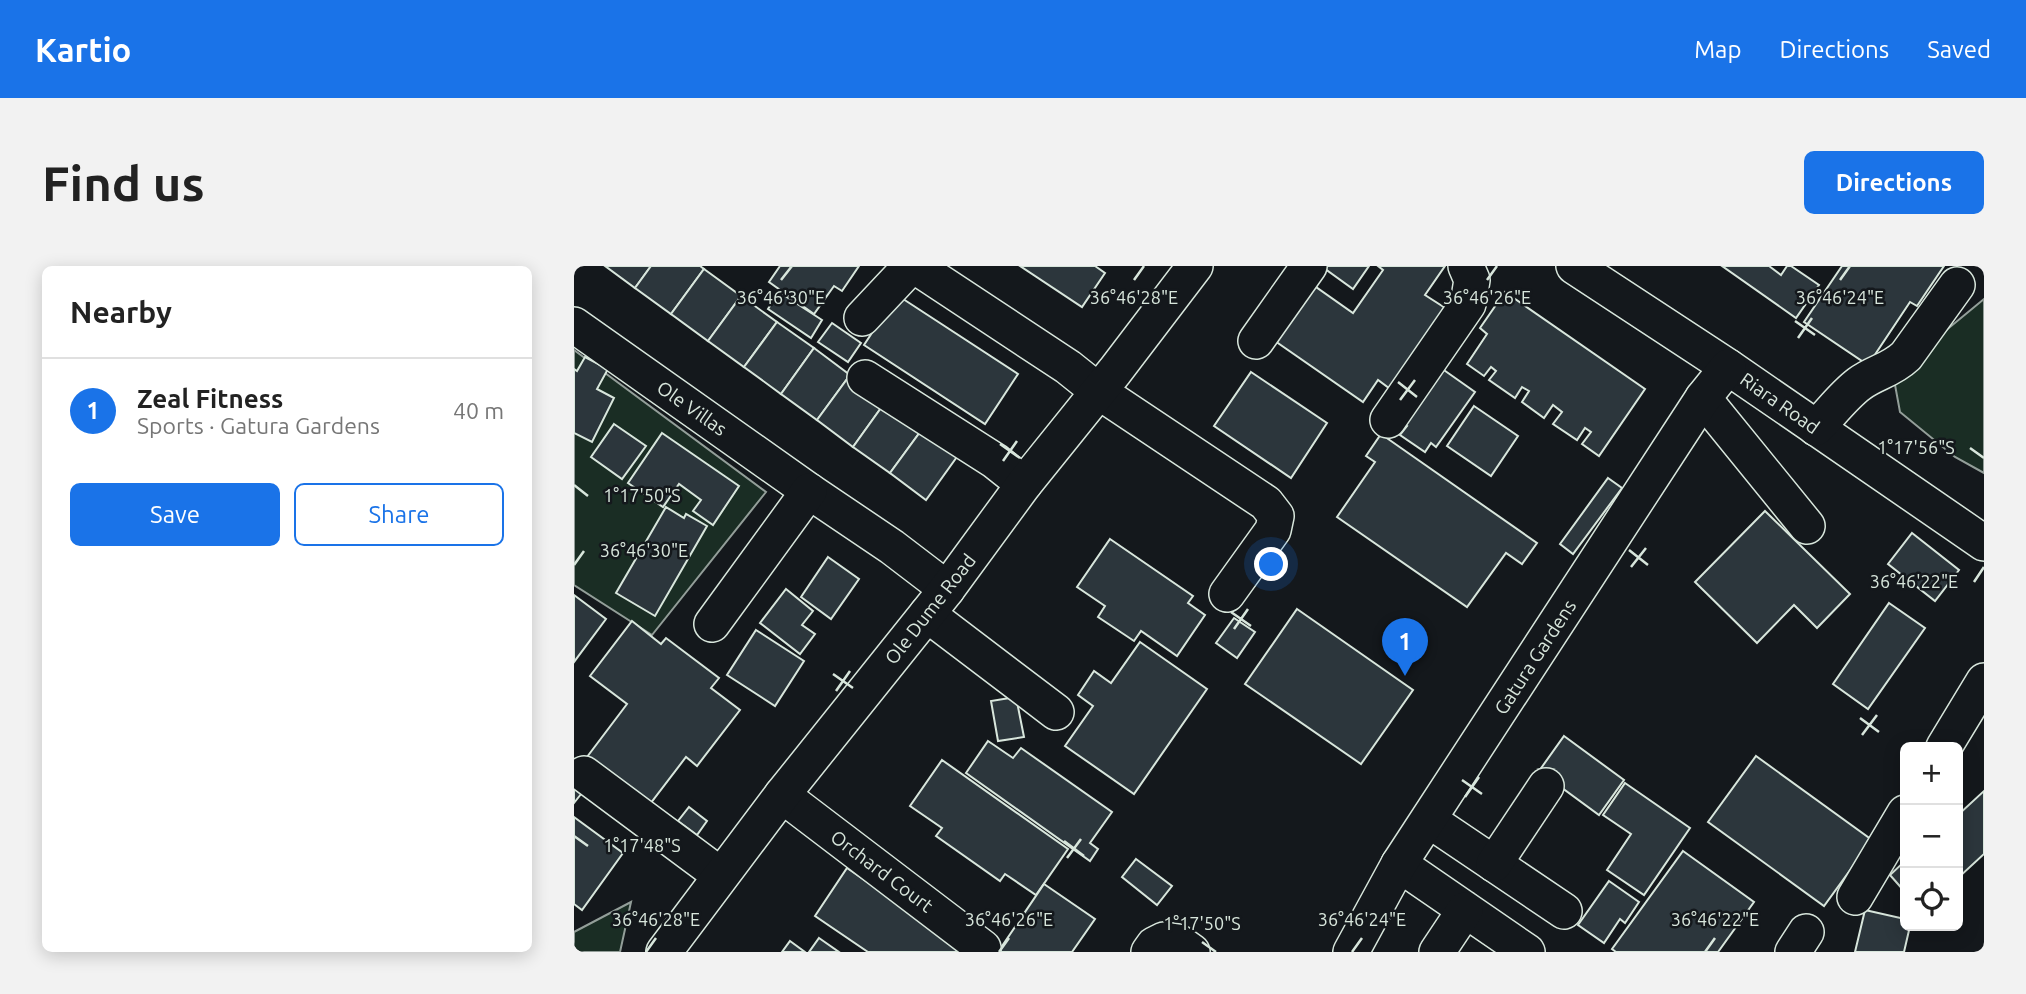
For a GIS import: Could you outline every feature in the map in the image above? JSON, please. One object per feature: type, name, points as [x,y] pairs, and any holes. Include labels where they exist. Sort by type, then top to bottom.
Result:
[{"type":"street","points":[[957,266],[1266,503],[1276,516],[1273,530],[1227,594]]},
{"type":"street","name":"Ole Dume Road","points":[[670,949],[720,875],[937,601],[1024,484],[1195,266]]},
{"type":"street","points":[[1256,341],[1309,266]]},
{"type":"street","points":[[1388,420],[1468,304],[1472,281],[1466,266]]},
{"type":"street","name":"Riara Road","points":[[1574,266],[1728,367],[1984,543]]},
{"type":"street","points":[[862,318],[910,267],[920,270],[1068,367],[1107,381]]},
{"type":"street","points":[[1816,428],[1857,386],[1896,366],[1906,356],[1957,285]]},
{"type":"street","name":"Ole Villas","points":[[574,325],[892,547],[937,601],[1056,712]]},
{"type":"street","name":"Gatura Gardens","points":[[1351,952],[1399,864],[1703,398],[1728,367]]},
{"type":"street","points":[[866,379],[995,461],[1024,484]]},
{"type":"street","points":[[1703,398],[1807,526]]},
{"type":"street","points":[[712,624],[809,491]]},
{"type":"street","points":[[1947,742],[1984,681]]},
{"type":"street","points":[[584,774],[720,875]]},
{"type":"street","points":[[1494,864],[1546,786]]},
{"type":"street","name":"Orchard Court","points":[[782,795],[983,948]]},
{"type":"street","points":[[1429,820],[1564,911]]},
{"type":"street","points":[[1855,897],[1900,821]]},
{"type":"street","points":[[1399,864],[1527,952]]},
{"type":"street","points":[[1437,952],[1465,910]]},
{"type":"street","points":[[1149,952],[1154,945],[1164,940],[1178,942],[1192,952]]},
{"type":"green space","points":[[1984,299],[1984,473],[1955,457],[1900,412],[1893,374]]},
{"type":"green space","points":[[574,350],[766,492],[652,635],[574,585]]},
{"type":"green space","points":[[631,902],[620,952],[574,952],[574,932]]},
{"type":"building","points":[[605,266],[651,266],[635,288]]},
{"type":"building","points":[[651,266],[700,266],[704,269],[671,314],[635,288]]},
{"type":"building","points":[[780,266],[859,266],[842,291],[834,286],[814,314],[769,282]]},
{"type":"building","points":[[1020,266],[1095,266],[1105,273],[1082,307]]},
{"type":"building","points":[[1321,266],[1369,266],[1353,289]]},
{"type":"building","points":[[1378,266],[1445,266],[1425,295],[1453,313],[1397,394],[1378,380],[1363,402],[1275,341],[1313,285],[1353,313],[1383,270]]},
{"type":"building","points":[[1722,266],[1769,266],[1781,275],[1787,266],[1791,266],[1819,285],[1796,318]]},
{"type":"building","points":[[1842,266],[1944,266],[1917,306],[1910,302],[1868,365],[1804,322]]},
{"type":"building","points":[[704,269],[741,296],[708,341],[671,314]]},
{"type":"building","points":[[779,292],[822,320],[811,338],[768,309]]},
{"type":"building","points":[[1505,292],[1645,389],[1599,456],[1582,444],[1591,432],[1585,428],[1577,440],[1553,424],[1562,412],[1553,405],[1544,418],[1522,402],[1529,391],[1522,387],[1515,398],[1489,380],[1496,371],[1491,367],[1484,376],[1467,364],[1487,334],[1480,328]]},
{"type":"building","points":[[897,295],[1018,374],[985,424],[864,345]]},
{"type":"building","points":[[741,296],[777,322],[744,367],[708,341]]},
{"type":"building","points":[[777,322],[814,348],[781,394],[744,367]]},
{"type":"building","points":[[832,323],[861,343],[848,362],[818,342]]},
{"type":"building","points":[[814,348],[850,375],[817,420],[781,394]]},
{"type":"building","points":[[585,357],[608,369],[597,389],[614,398],[592,442],[574,433],[574,369],[577,371]]},
{"type":"building","points":[[1441,368],[1475,392],[1436,447],[1431,443],[1425,452],[1400,435],[1407,426],[1402,423]]},
{"type":"building","points":[[1251,372],[1327,423],[1291,478],[1214,426]]},
{"type":"building","points":[[850,375],[886,401],[853,447],[817,420]]},
{"type":"building","points":[[886,401],[923,428],[890,473],[853,447]]},
{"type":"building","points":[[1474,406],[1518,436],[1491,476],[1447,446]]},
{"type":"building","points":[[614,424],[646,446],[622,479],[591,457]]},
{"type":"building","points":[[923,428],[959,454],[926,500],[890,473]]},
{"type":"building","points":[[662,433],[739,486],[713,525],[693,511],[701,500],[679,484],[663,507],[628,483]]},
{"type":"building","points":[[1381,434],[1537,543],[1522,564],[1506,553],[1467,607],[1337,517],[1375,462],[1366,456]]},
{"type":"building","points":[[1608,478],[1622,488],[1573,554],[1560,544]]},
{"type":"building","points":[[666,507],[684,518],[686,514],[707,526],[655,616],[616,593]]},
{"type":"building","points":[[1765,511],[1850,594],[1817,628],[1794,605],[1757,643],[1695,582]]},
{"type":"building","points":[[1912,533],[1959,570],[1935,601],[1888,564]]},
{"type":"building","points":[[1110,539],[1193,596],[1188,603],[1205,615],[1177,656],[1141,631],[1134,641],[1098,617],[1105,606],[1077,587]]},
{"type":"building","points":[[828,557],[859,579],[831,619],[801,597]]},
{"type":"building","points":[[786,589],[813,611],[802,625],[815,634],[800,654],[760,623]]},
{"type":"building","points":[[574,595],[606,619],[574,662]]},
{"type":"building","points":[[1889,603],[1925,628],[1868,709],[1833,684]]},
{"type":"building","points":[[1297,609],[1413,690],[1361,764],[1245,684]]},
{"type":"building","points":[[1234,618],[1255,632],[1237,658],[1216,643]]},
{"type":"building","points":[[632,621],[661,644],[666,638],[719,678],[711,688],[740,710],[697,766],[686,757],[650,804],[587,757],[627,704],[590,676]]},
{"type":"building","points":[[756,630],[804,661],[775,706],[727,675]]},
{"type":"building","points":[[1140,642],[1207,689],[1134,794],[1065,746],[1093,706],[1078,695],[1094,671],[1111,683]]},
{"type":"building","points":[[1016,697],[1024,737],[998,741],[991,701]]},
{"type":"building","points":[[1564,736],[1624,780],[1599,815],[1539,771]]},
{"type":"building","points":[[988,741],[1013,758],[1021,748],[1112,812],[1090,843],[1098,849],[1090,861],[966,773]]},
{"type":"building","points":[[1756,756],[1872,840],[1824,906],[1708,822]]},
{"type":"building","points":[[942,760],[1068,849],[1036,895],[1005,874],[1000,881],[936,836],[942,828],[910,806]]},
{"type":"building","points":[[574,781],[585,789],[574,803]]},
{"type":"building","points":[[1625,783],[1690,828],[1644,895],[1607,870],[1631,834],[1603,815]]},
{"type":"building","points":[[1984,791],[1984,854],[1963,873],[1963,868],[1963,810]]},
{"type":"building","points":[[689,807],[707,821],[697,835],[678,821]]},
{"type":"building","points":[[574,817],[623,853],[582,910],[574,904]]},
{"type":"building","points":[[1683,851],[1754,902],[1718,952],[1616,952],[1612,949]]},
{"type":"building","points":[[1136,859],[1172,886],[1157,905],[1122,877]]},
{"type":"building","points":[[1900,866],[1900,886],[1890,875]]},
{"type":"building","points":[[847,868],[969,952],[868,952],[815,916]]},
{"type":"building","points":[[1609,881],[1639,902],[1625,923],[1620,919],[1604,943],[1578,925]]},
{"type":"building","points":[[1044,884],[1095,919],[1072,952],[998,952]]},
{"type":"building","points":[[1865,910],[1900,918],[1900,931],[1909,931],[1904,952],[1855,952]]},
{"type":"building","points":[[819,938],[839,952],[809,952]]},
{"type":"building","points":[[790,941],[805,952],[782,952]]},
{"type":"place","name":"Zeal Fitness","points":[[1405,676]]}]
